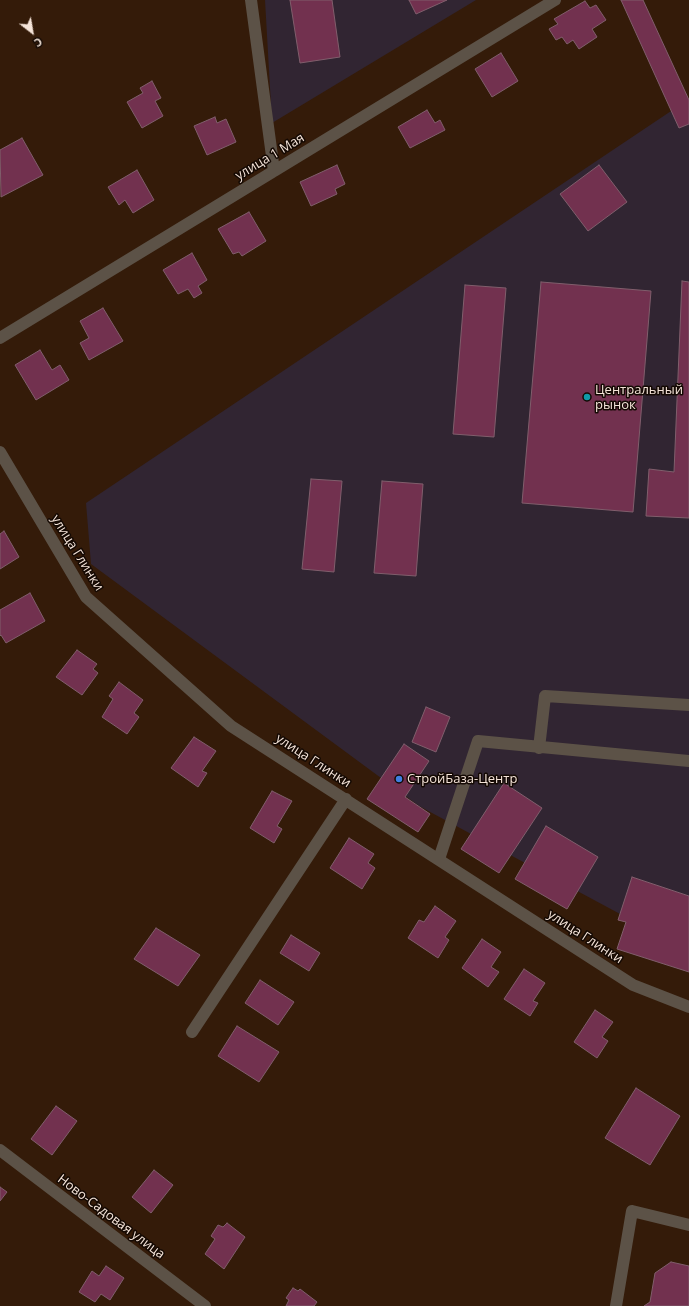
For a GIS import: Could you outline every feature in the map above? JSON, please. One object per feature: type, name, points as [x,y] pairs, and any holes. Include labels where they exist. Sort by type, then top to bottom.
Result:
[{"type":"street","points":[[251,0],[274,171]]},
{"type":"street","name":"улица 1 Мая","points":[[0,338],[555,0]]},
{"type":"street","name":"улица Глинки","points":[[0,452],[86,597],[231,726],[633,985],[689,1007]]},
{"type":"street","points":[[538,748],[545,696],[689,704]]},
{"type":"street","points":[[439,859],[478,741],[538,748],[689,761]]},
{"type":"street","points":[[192,1032],[346,799]]},
{"type":"street","name":"Ново-Садовая улица","points":[[0,1150],[205,1306]]},
{"type":"street","points":[[616,1306],[632,1211],[689,1225]]},
{"type":"shaded area","points":[[265,0],[476,0],[272,123]]},
{"type":"shaded area","points":[[689,99],[689,951],[419,806],[91,564],[86,503]]},
{"type":"building","points":[[290,0],[332,0],[340,57],[300,63]]},
{"type":"building","points":[[409,0],[447,0],[416,14]]},
{"type":"building","points":[[621,0],[643,0],[689,100],[689,124],[679,128]]},
{"type":"building","points":[[585,1],[590,8],[596,5],[606,20],[592,29],[597,37],[579,49],[573,40],[567,44],[562,37],[556,40],[549,29],[558,24],[554,19]]},
{"type":"building","points":[[501,53],[518,81],[492,97],[475,69]]},
{"type":"building","points":[[152,81],[161,98],[155,101],[163,116],[142,128],[127,102],[143,93],[140,88]]},
{"type":"building","points":[[427,110],[435,123],[440,120],[445,130],[410,148],[398,127]]},
{"type":"building","points":[[215,117],[217,123],[226,119],[236,142],[207,155],[194,126]]},
{"type":"building","points":[[22,138],[43,175],[1,197],[0,150]]},
{"type":"building","points":[[337,165],[345,184],[335,189],[337,194],[311,206],[300,182]]},
{"type":"building","points":[[599,165],[627,202],[588,231],[560,194]]},
{"type":"building","points":[[137,170],[154,200],[133,213],[125,200],[119,205],[108,187]]},
{"type":"building","points":[[249,212],[266,241],[242,256],[239,252],[233,254],[218,229]]},
{"type":"building","points":[[192,253],[207,280],[198,286],[202,293],[194,298],[188,289],[178,294],[163,270]]},
{"type":"building","name":"Центральный рынок","points":[[682,281],[689,282],[689,518],[646,516],[649,469],[674,472]]},
{"type":"building","name":"Центральный рынок","points":[[541,282],[651,291],[633,512],[522,503]]},
{"type":"building","points":[[465,285],[506,288],[494,437],[453,434]]},
{"type":"building","points":[[103,308],[123,341],[89,360],[80,343],[89,338],[80,321]]},
{"type":"building","points":[[40,350],[52,370],[60,365],[69,380],[36,400],[15,365]]},
{"type":"building","points":[[311,479],[342,481],[334,572],[302,569]]},
{"type":"building","points":[[382,481],[423,484],[416,576],[374,573]]},
{"type":"building","points":[[4,531],[19,557],[0,569],[0,534]]},
{"type":"building","points":[[30,593],[45,621],[6,643],[1,635],[0,636],[0,610]]},
{"type":"building","points":[[77,650],[97,664],[93,669],[98,673],[82,695],[56,677]]},
{"type":"building","points":[[119,682],[143,700],[134,713],[139,717],[127,734],[102,717],[113,699],[109,696]]},
{"type":"building","points":[[426,707],[450,717],[436,752],[412,742]]},
{"type":"building","points":[[194,737],[216,751],[202,771],[207,773],[198,787],[171,768]]},
{"type":"building","name":"СтройБаза-Центр","points":[[404,744],[429,761],[405,797],[430,814],[418,832],[367,799]]},
{"type":"building","points":[[504,783],[542,808],[499,873],[461,849]]},
{"type":"building","points":[[272,791],[292,801],[277,826],[282,829],[274,843],[250,828]]},
{"type":"building","points":[[546,826],[598,857],[567,909],[515,879]]},
{"type":"building","points":[[349,838],[374,854],[368,863],[375,868],[362,889],[330,868]]},
{"type":"building","points":[[632,877],[689,896],[689,972],[617,949],[626,922],[618,920]]},
{"type":"building","points":[[435,906],[456,921],[445,937],[449,940],[438,958],[408,938],[419,920],[424,922]]},
{"type":"building","points":[[156,928],[200,955],[178,986],[134,959]]},
{"type":"building","points":[[291,935],[320,953],[309,971],[280,953]]},
{"type":"building","points":[[482,939],[501,952],[491,967],[499,972],[488,987],[462,968]]},
{"type":"building","points":[[524,969],[545,983],[533,1001],[538,1003],[530,1016],[504,999]]},
{"type":"building","points":[[260,980],[294,1002],[278,1025],[245,1003]]},
{"type":"building","points":[[595,1010],[613,1022],[602,1037],[608,1041],[597,1058],[574,1042]]},
{"type":"building","points":[[237,1026],[279,1052],[259,1082],[218,1056]]},
{"type":"building","points":[[636,1088],[680,1116],[650,1165],[605,1138]]},
{"type":"building","points":[[56,1106],[77,1121],[52,1155],[31,1139]]},
{"type":"building","points":[[154,1170],[173,1185],[151,1213],[132,1197]]},
{"type":"building","points":[[0,1187],[7,1192],[0,1201]]},
{"type":"building","points":[[227,1223],[245,1237],[224,1269],[205,1254],[215,1239],[211,1236],[218,1225],[223,1227]]},
{"type":"building","points":[[671,1262],[689,1266],[689,1306],[644,1306],[650,1302],[655,1273]]},
{"type":"building","points":[[106,1266],[124,1278],[110,1300],[101,1294],[95,1302],[79,1292],[92,1271],[99,1276]]},
{"type":"building","points":[[293,1288],[298,1291],[300,1289],[317,1302],[314,1306],[286,1306],[289,1300],[286,1298]]},
{"type":"place","name":"Центральный рынок","points":[[587,397]]},
{"type":"place","name":"СтройБаза-Центр","points":[[399,779]]}]
